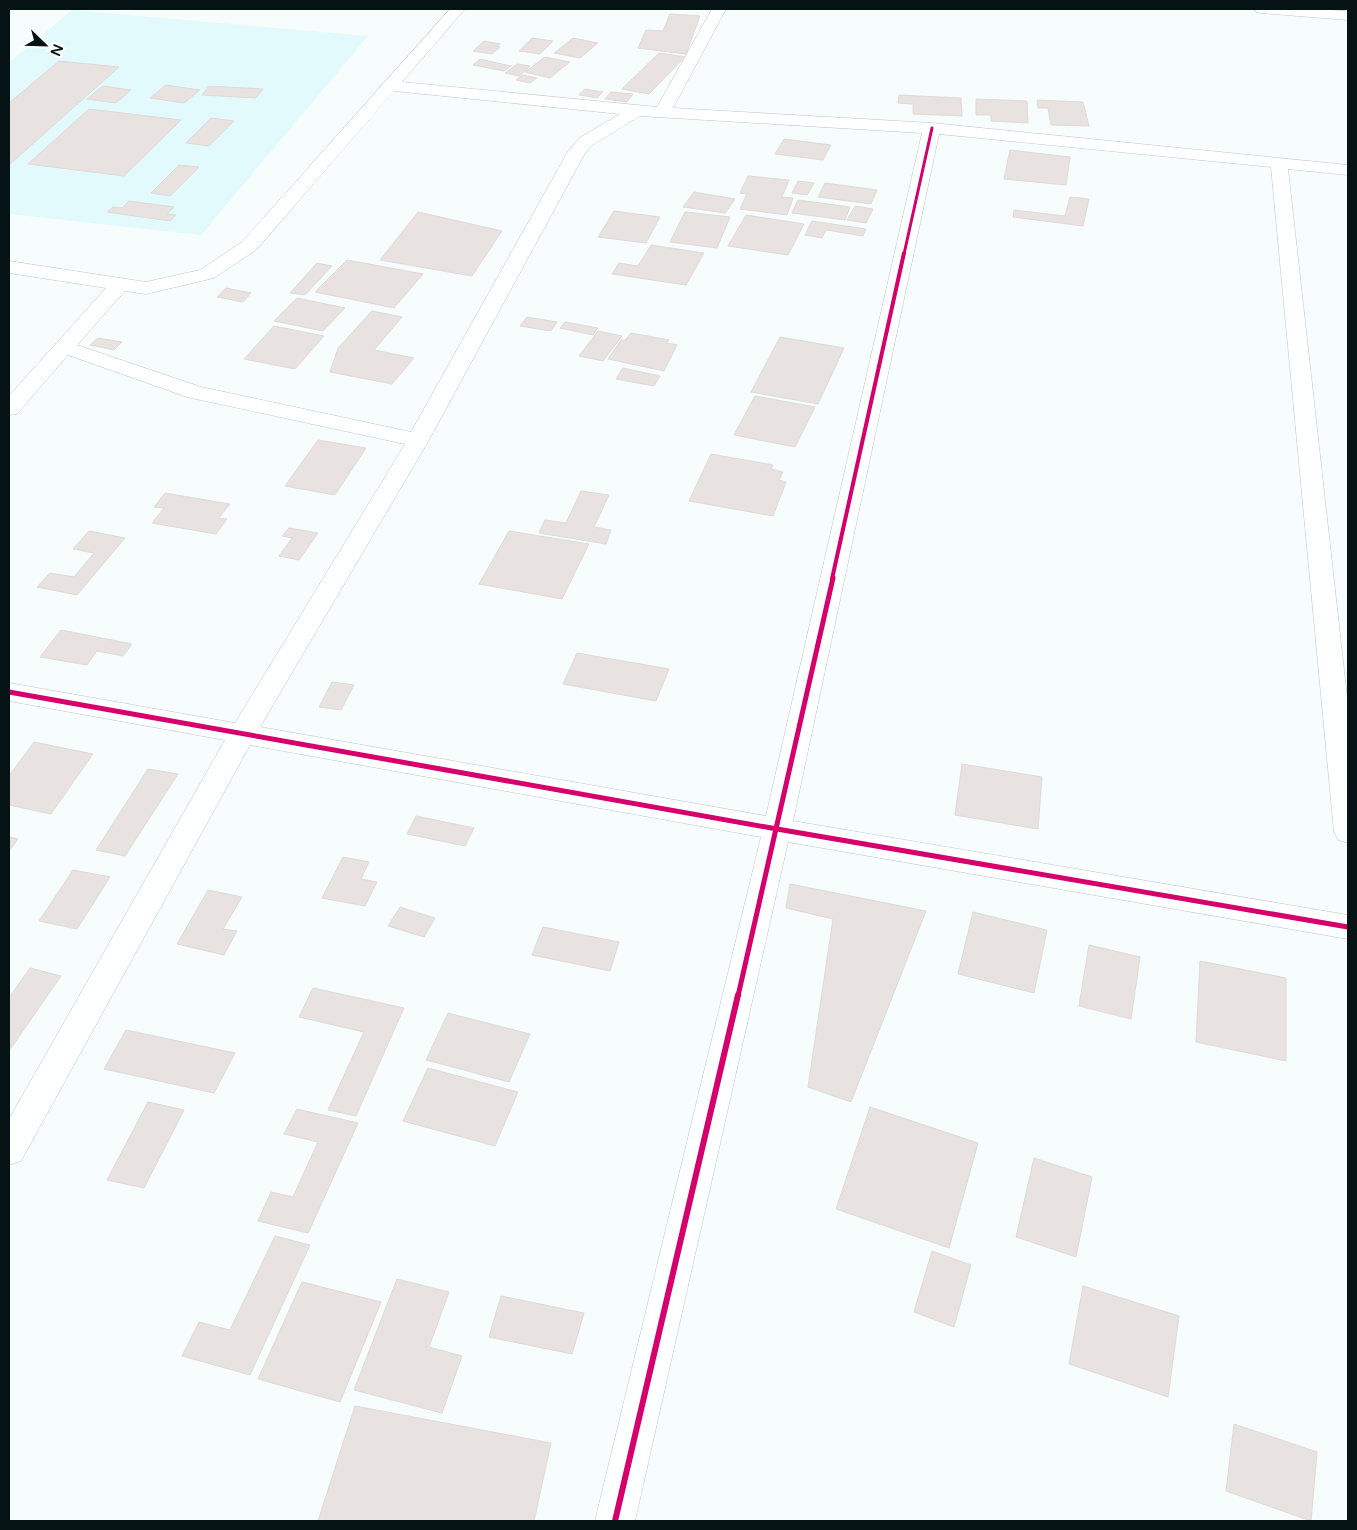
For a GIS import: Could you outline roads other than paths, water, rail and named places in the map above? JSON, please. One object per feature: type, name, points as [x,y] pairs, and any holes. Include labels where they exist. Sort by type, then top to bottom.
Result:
[{"type":"street","points":[[9,267],[146,288],[207,274],[249,246],[458,9]]},
{"type":"street","points":[[9,1150],[243,732],[418,440],[576,153],[585,142],[650,112],[719,9]]},
{"type":"street","points":[[1261,9],[1348,16]]},
{"type":"street","points":[[391,86],[650,112],[932,128],[1348,170]]},
{"type":"street","points":[[615,1521],[777,829],[932,128]]},
{"type":"street","points":[[1279,163],[1348,832]]},
{"type":"street","points":[[9,408],[120,284]]},
{"type":"street","points":[[64,347],[195,392],[418,440]]},
{"type":"street","points":[[9,692],[243,732],[777,829],[1348,927]]}]
